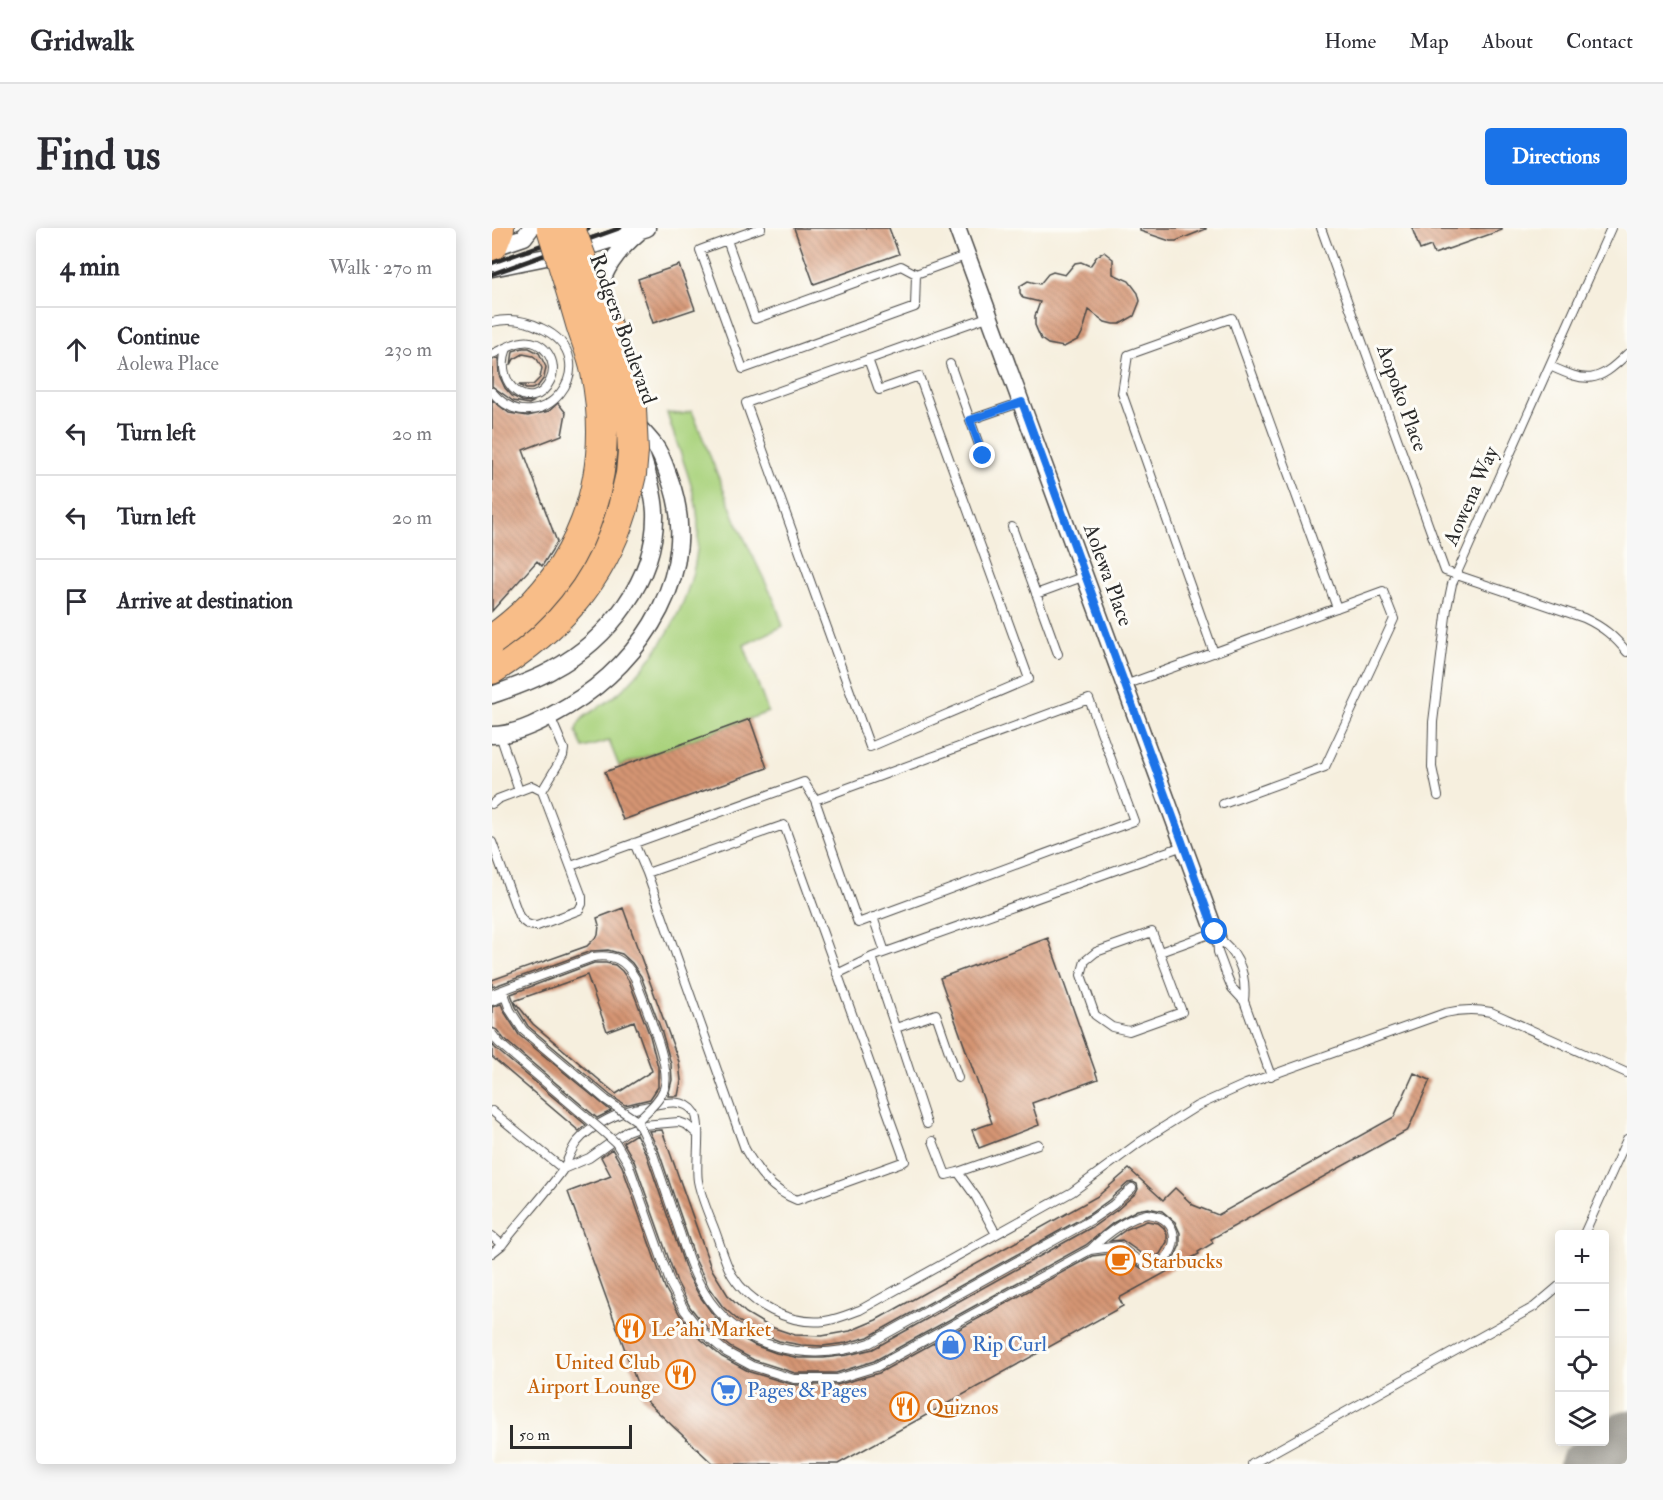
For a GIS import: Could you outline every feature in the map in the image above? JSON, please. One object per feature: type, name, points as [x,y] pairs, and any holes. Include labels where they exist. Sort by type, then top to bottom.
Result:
[{"type":"highway","points":[[492,247],[499,228]]},
{"type":"highway","points":[[492,640],[513,626],[536,603],[569,557],[594,501],[599,472],[602,435],[596,370],[552,228]]},
{"type":"highway","points":[[492,669],[516,654],[548,628],[577,598],[603,558],[615,533],[631,474],[633,430],[631,409],[620,363],[570,240]]},
{"type":"street","points":[[492,247],[524,237],[531,228]]},
{"type":"street","name":"Rodgers Boulevard","points":[[495,736],[550,716],[579,699],[623,661],[658,613],[675,573],[680,546],[681,529],[674,492],[656,447],[632,420],[597,325],[570,240],[561,228]]},
{"type":"street","name":"Aolewa Place","points":[[957,228],[969,255],[1216,934]]},
{"type":"street","points":[[492,268],[570,240],[645,229]]},
{"type":"street","points":[[597,325],[598,294],[611,261],[624,246],[645,229]]},
{"type":"street","points":[[492,695],[528,682],[553,670],[574,656],[597,636],[623,608],[639,584],[649,558],[655,511],[651,485],[632,420]]},
{"type":"lane","points":[[761,228],[700,250],[742,369],[915,307],[916,274]]},
{"type":"lane","name":"Aopoko Place","points":[[1321,228],[1445,571],[1456,575]]},
{"type":"lane","name":"Aowena Way","points":[[1438,796],[1432,767],[1433,722],[1447,608],[1456,575],[1611,228]]},
{"type":"lane","points":[[727,240],[755,319],[901,267],[916,274],[969,255]]},
{"type":"lane","points":[[868,359],[879,390],[919,376],[1029,679],[870,747],[747,403],[868,359],[991,316]]},
{"type":"lane","points":[[1214,653],[1122,393],[1128,355],[1232,318],[1337,608]]},
{"type":"lane","points":[[492,322],[522,321],[556,336],[569,355],[571,370],[568,383],[561,393],[551,403],[532,411],[509,407],[501,403],[492,392]]},
{"type":"lane","points":[[492,354],[516,343],[525,341],[535,342],[543,347],[553,363],[550,382],[544,390],[526,397],[508,391],[498,374],[501,356],[507,348]]},
{"type":"lane","points":[[492,349],[507,348]]},
{"type":"lane","points":[[1550,366],[1577,377],[1594,377],[1612,369],[1627,354]]},
{"type":"lane","points":[[950,364],[983,456]]},
{"type":"lane","points":[[970,420],[1022,402]]},
{"type":"lane","points":[[624,449],[632,420]]},
{"type":"lane","points":[[543,578],[577,545],[600,510]]},
{"type":"lane","points":[[1012,526],[1058,654]]},
{"type":"lane","points":[[1456,575],[1602,626],[1627,652]]},
{"type":"lane","points":[[1036,594],[1085,576]]},
{"type":"lane","points":[[1125,686],[1383,591],[1394,619],[1325,767],[1223,804]]},
{"type":"lane","points":[[571,866],[804,782],[814,800],[858,923],[1134,821],[1089,699],[814,800]]},
{"type":"lane","points":[[542,791],[563,756],[564,748],[550,716]]},
{"type":"lane","points":[[495,736],[519,790]]},
{"type":"lane","points":[[492,804],[498,799],[532,786],[542,791],[582,897],[579,910],[537,926],[530,926],[523,922],[492,843]]},
{"type":"lane","points":[[634,843],[647,873],[745,1149],[765,1180],[776,1190],[797,1200],[904,1161],[784,825],[647,873]]},
{"type":"lane","points":[[837,974],[885,952],[1183,846]]},
{"type":"lane","points":[[873,917],[885,952]]},
{"type":"lane","points":[[1152,932],[1160,952],[1182,1012],[1128,1031],[1112,1027],[1095,1015],[1081,975],[1085,961],[1096,952],[1152,932]]},
{"type":"lane","points":[[1160,952],[1216,934]]},
{"type":"lane","points":[[1216,934],[1229,946],[1238,961],[1246,983],[1244,1001]]},
{"type":"lane","points":[[1216,934],[1218,952],[1227,976],[1232,988],[1244,1001],[1271,1076]]},
{"type":"lane","points":[[492,994],[593,957],[606,955],[621,960],[629,967],[635,978],[667,1077],[663,1092],[637,1121]]},
{"type":"lane","points":[[872,957],[927,1124]]},
{"type":"lane","points":[[492,1001],[505,996],[510,1011],[519,1026],[616,1108],[637,1121],[653,1154],[691,1265],[711,1302],[726,1320],[752,1338],[785,1351],[835,1352],[870,1343],[1091,1220],[1132,1188]]},
{"type":"lane","points":[[492,1253],[502,1245],[563,1169],[580,1139],[617,1114],[639,1107],[677,1102],[684,1104],[694,1112],[698,1120],[698,1180],[728,1266],[736,1281],[754,1300],[770,1310],[789,1318],[824,1321],[850,1314],[1084,1185],[1140,1142],[1197,1106],[1231,1090],[1445,1013],[1460,1009],[1491,1012],[1627,1073]]},
{"type":"lane","points":[[896,1028],[936,1014],[958,1078]]},
{"type":"lane","points":[[492,1034],[499,1043],[616,1143],[628,1163],[671,1285],[685,1311],[702,1332],[733,1356],[759,1369],[794,1379],[837,1379],[876,1366],[1090,1250],[1113,1230],[1131,1219],[1147,1214],[1162,1218],[1168,1223],[1175,1238],[1170,1253],[1157,1263],[1142,1262],[1119,1246],[1090,1250]]},
{"type":"lane","points":[[492,1111],[563,1169]]},
{"type":"lane","points":[[563,1169],[589,1158],[627,1131],[643,1125],[679,1122],[687,1125],[697,1134]]},
{"type":"lane","points":[[1586,1230],[1627,1139]]},
{"type":"lane","points":[[933,1142],[946,1175],[1038,1144]]},
{"type":"lane","points":[[958,1172],[976,1197],[996,1234]]},
{"type":"lane","points":[[492,1236],[502,1245]]},
{"type":"lane","points":[[1252,1464],[1534,1307],[1555,1289]]},
{"type":"green space","points":[[692,411],[736,521],[775,602],[783,626],[744,645],[768,712],[619,766],[609,741],[583,748],[576,731],[584,717],[619,693],[648,662],[674,621],[684,599],[697,553],[696,505],[667,413],[682,414]]},
{"type":"building","points":[[794,228],[889,228],[899,254],[814,284]]},
{"type":"building","points":[[1140,228],[1206,229],[1176,241],[1170,241],[1140,231]]},
{"type":"building","points":[[1412,228],[1502,228],[1502,230],[1434,254],[1431,246],[1420,250]]},
{"type":"building","points":[[1104,252],[1113,259],[1113,274],[1129,281],[1138,293],[1140,301],[1134,316],[1120,324],[1113,324],[1105,322],[1089,310],[1079,339],[1064,347],[1048,344],[1041,339],[1035,325],[1035,316],[1040,302],[1023,298],[1020,286],[1028,281],[1040,284],[1048,274],[1053,272],[1065,275],[1075,263],[1081,262],[1090,266],[1097,256]]},
{"type":"building","points":[[679,265],[695,309],[653,323],[638,279]]},
{"type":"building","points":[[523,348],[539,353],[546,367],[544,378],[538,386],[532,389],[519,385],[533,385],[540,378],[542,368],[537,359],[523,354],[514,359],[511,365],[513,351]]},
{"type":"building","points":[[498,358],[499,375],[505,388],[512,396],[522,401],[533,402],[529,404],[513,401],[492,386],[492,360]]},
{"type":"building","points":[[492,400],[509,413],[528,416],[549,411],[558,403],[566,413],[562,435],[523,450],[557,542],[542,566],[537,561],[492,611]]},
{"type":"building","points":[[750,719],[767,768],[623,820],[605,772]]},
{"type":"building","points":[[623,908],[679,1062],[681,1081],[678,1096],[668,1096],[672,1080],[671,1064],[662,1032],[641,976],[622,954],[608,950],[591,951],[492,987],[492,980],[587,946],[598,935],[597,918]]},
{"type":"building","points":[[1048,938],[1098,1079],[1032,1103],[1039,1125],[979,1148],[972,1130],[992,1123],[940,978]]},
{"type":"building","points":[[594,963],[615,965],[629,981],[650,1036],[658,1067],[658,1087],[650,1099],[625,1105],[610,1095],[528,1026],[516,1007],[511,994]],"holes":[[[587,975],[607,1031],[634,1021],[652,1071],[616,1094],[533,1024],[514,1001]]]},
{"type":"building","points":[[501,1004],[519,1035],[611,1111],[597,1118],[492,1028],[492,1007]]},
{"type":"building","points":[[492,1044],[586,1125],[579,1131],[492,1057]]},
{"type":"building","points":[[1414,1073],[1430,1080],[1408,1130],[1211,1239],[1213,1243],[1198,1252],[1199,1254],[1119,1298],[1123,1306],[838,1464],[713,1464],[642,1397],[568,1192],[611,1176],[601,1157],[612,1149],[622,1166],[665,1288],[680,1315],[697,1336],[722,1357],[750,1372],[794,1385],[837,1385],[879,1373],[1092,1256],[1117,1253],[1141,1268],[1154,1270],[1166,1265],[1175,1256],[1180,1245],[1180,1233],[1175,1222],[1162,1211],[1148,1208],[1137,1210],[1113,1223],[1086,1245],[874,1361],[836,1373],[795,1373],[754,1360],[730,1347],[707,1328],[690,1307],[677,1282],[634,1161],[623,1142],[636,1134],[647,1156],[687,1273],[714,1316],[732,1332],[754,1345],[799,1358],[824,1358],[873,1349],[1094,1226],[1136,1193],[1137,1184],[1128,1183],[1088,1215],[868,1337],[823,1346],[801,1345],[779,1341],[740,1322],[723,1307],[709,1288],[696,1261],[659,1152],[649,1131],[662,1130],[711,1268],[729,1297],[746,1313],[768,1326],[795,1335],[822,1336],[850,1331],[876,1320],[1098,1196],[1129,1169],[1163,1200],[1175,1188],[1193,1205],[1218,1215],[1394,1117]]},
{"type":"building","points":[[1147,1221],[1158,1223],[1167,1235],[1167,1242],[1160,1254],[1154,1257],[1145,1256],[1122,1240],[1110,1241],[1127,1229]]},
{"type":"taxiway","points":[[1581,1464],[1610,1448],[1627,1432]]},
{"type":"railway","points":[[492,263],[589,228]]},
{"type":"railway","points":[[492,274],[620,228]]},
{"type":"place","name":"Starbucks","points":[[1120,1261]]},
{"type":"place","name":"Le'ahi Market","points":[[630,1329]]},
{"type":"place","name":"Rip Curl","points":[[951,1344]]},
{"type":"place","name":"United Club Airport Lounge","points":[[681,1374]]},
{"type":"place","name":"Pages & Pages","points":[[726,1390]]},
{"type":"place","name":"Quiznos","points":[[905,1407]]},
{"type":"route","points":[[983,456],[970,420],[1022,402],[1215,932]]}]
